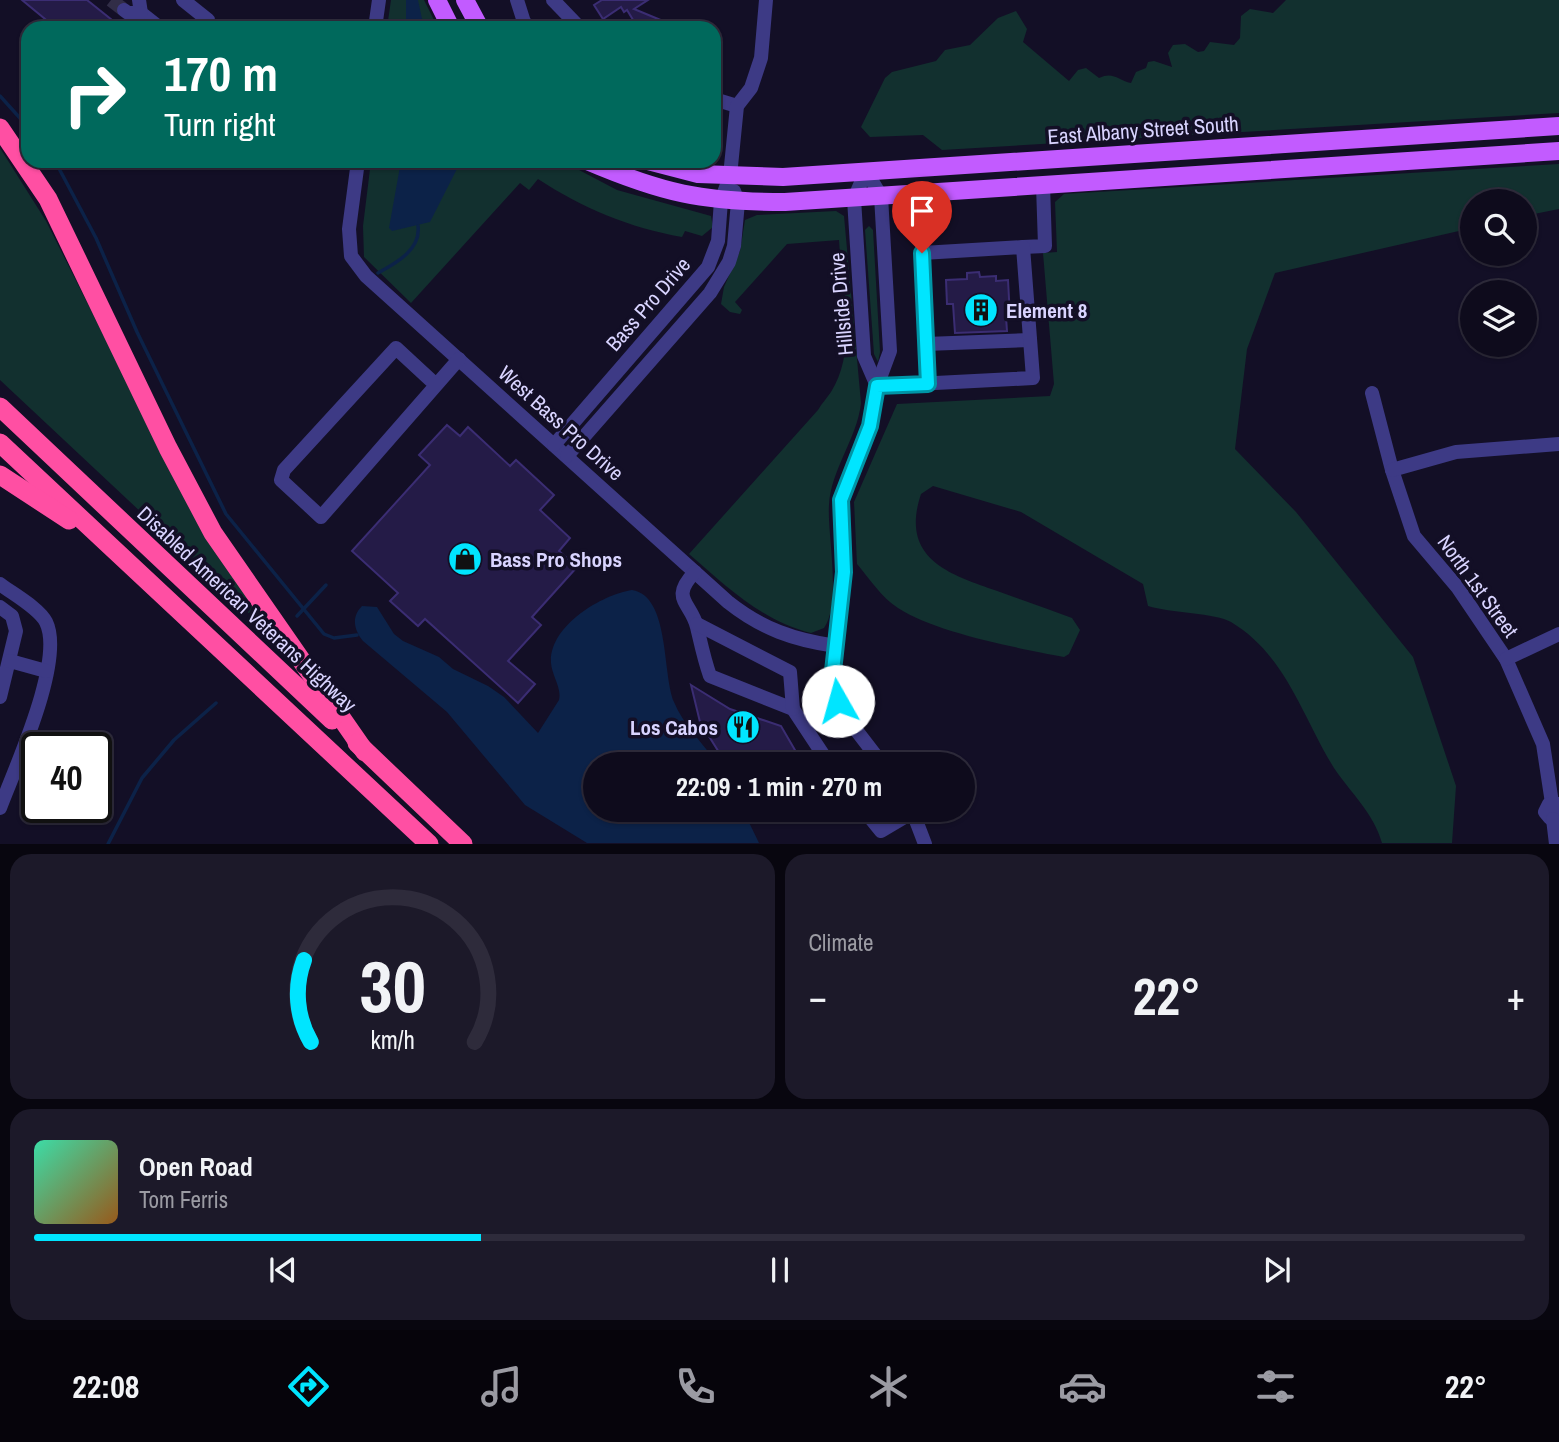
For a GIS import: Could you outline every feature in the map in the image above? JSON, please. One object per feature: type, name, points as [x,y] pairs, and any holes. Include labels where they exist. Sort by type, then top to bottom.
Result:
[{"type":"highway","points":[[0,128],[21,159]]},
{"type":"highway","points":[[27,168],[48,199],[168,448],[213,533],[365,752]]},
{"type":"highway","name":"Disabled American Veterans Highway","points":[[0,407],[463,844]]},
{"type":"highway","points":[[0,443],[429,844]]},
{"type":"highway","points":[[0,475],[114,549]]},
{"type":"main road","points":[[437,0],[448,21]]},
{"type":"main road","points":[[465,0],[476,21]]},
{"type":"main road","name":"East Albany Street South","points":[[675,168],[698,174],[783,177],[1559,126]]},
{"type":"main road","points":[[603,168],[643,186],[730,202],[854,199],[1559,151]]},
{"type":"street","points":[[183,0],[208,21]]},
{"type":"street","points":[[376,21],[379,0]]},
{"type":"street","points":[[517,0],[524,21]]},
{"type":"street","points":[[554,0],[574,21]]},
{"type":"street","points":[[721,101],[737,106],[751,88],[761,58],[766,0]]},
{"type":"street","points":[[124,10],[140,6],[154,21]]},
{"type":"street","name":"Bass Pro Drive","points":[[566,456],[710,293],[729,262],[730,176],[737,106]]},
{"type":"street","name":"West Bass Pro Drive","points":[[357,168],[349,229],[351,256],[366,276],[751,620],[798,640],[836,646]]},
{"type":"street","points":[[866,171],[881,196],[890,351],[877,386],[870,426],[841,500],[844,572],[834,686],[838,701],[855,730],[873,752]]},
{"type":"street","name":"Hillside Drive","points":[[866,171],[854,199],[864,356],[877,386]]},
{"type":"street","points":[[928,384],[922,253],[1045,246],[1043,185]]},
{"type":"street","name":"Bass Pro Drive","points":[[555,445],[709,267],[730,202]]},
{"type":"street","points":[[877,386],[1033,378],[1023,247]]},
{"type":"street","points":[[926,344],[1030,340]]},
{"type":"street","points":[[436,385],[396,348],[284,470],[281,480],[321,517],[459,359]]},
{"type":"street","name":"North 1st Street","points":[[1372,393],[1392,470],[1414,536],[1458,588],[1506,659],[1544,744],[1555,804],[1545,812],[1556,818]]},
{"type":"street","points":[[1392,470],[1456,452],[1559,444]]},
{"type":"street","points":[[695,572],[683,588],[682,597],[697,624],[699,648],[710,676],[793,709]]},
{"type":"street","points":[[0,584],[45,619],[51,638],[41,698],[0,808]]},
{"type":"street","points":[[0,607],[12,615],[16,631],[0,697]]},
{"type":"street","points":[[697,624],[790,672],[793,709],[821,752]]},
{"type":"street","points":[[1506,659],[1559,634]]},
{"type":"street","points":[[10,660],[46,671]]},
{"type":"street","points":[[1556,818],[1556,844]]},
{"type":"street","points":[[873,822],[884,837],[900,822]]},
{"type":"street","points":[[916,822],[925,844]]},
{"type":"green space","points":[[391,0],[424,0],[434,21],[388,21]]},
{"type":"green space","points":[[1286,0],[1559,0],[1559,113],[942,150],[923,135],[870,137],[861,127],[885,78],[892,72],[936,61],[945,50],[970,45],[998,18],[1016,11],[1027,29],[1023,42],[1069,81],[1078,70],[1086,68],[1099,78],[1112,76],[1131,83],[1136,72],[1146,68],[1148,62],[1154,61],[1172,67],[1168,53],[1173,45],[1185,44],[1198,52],[1204,51],[1210,42],[1234,45],[1240,38],[1241,16],[1250,9],[1273,13]]},
{"type":"green space","points":[[0,148],[46,221],[190,507],[260,617],[255,619],[0,380]]},
{"type":"green space","points":[[1559,164],[1559,209],[1537,213],[1537,189],[1460,189],[1460,231],[1275,273],[1247,349],[1235,449],[1296,512],[1413,657],[1456,786],[1452,843],[1382,843],[1368,813],[1334,768],[1279,669],[1266,651],[1250,636],[1224,619],[1148,606],[1143,584],[1021,512],[933,486],[921,494],[916,516],[917,535],[923,550],[948,571],[1072,618],[1080,630],[1069,654],[1064,657],[955,632],[914,617],[887,599],[857,564],[854,502],[897,404],[1050,396],[1054,384],[1043,253],[1057,252],[1055,202],[1064,194]]},
{"type":"green space","points":[[370,168],[575,168],[617,190],[711,216],[713,227],[702,236],[685,231],[682,237],[663,233],[607,216],[538,179],[529,190],[520,183],[411,303],[364,257],[363,226]]},
{"type":"green space","points":[[836,211],[844,216],[861,403],[855,429],[834,479],[829,505],[833,586],[829,616],[824,628],[811,633],[760,611],[689,554],[818,410],[831,392],[844,357],[846,318],[839,240],[787,244],[735,302],[742,310],[740,314],[730,312],[721,304],[724,287],[740,251],[745,220],[757,215]]},
{"type":"green space","points":[[869,226],[873,230],[880,352],[878,362],[874,354],[865,230]]},
{"type":"water","points":[[406,0],[418,0],[422,21],[406,21]]},
{"type":"water","points":[[400,168],[457,168],[430,222],[392,231],[389,228]]},
{"type":"water","points":[[632,590],[644,595],[653,606],[663,637],[674,702],[688,727],[708,752],[583,752],[583,822],[749,822],[759,843],[587,843],[525,805],[447,712],[363,641],[355,624],[356,615],[362,606],[377,607],[394,634],[403,641],[439,657],[453,669],[504,697],[538,733],[559,700],[551,663],[558,637],[579,614],[620,593]]},
{"type":"building","points":[[22,0],[87,0],[113,21],[48,21]]},
{"type":"building","points":[[602,0],[648,0],[634,9],[663,21],[634,21],[627,10],[624,12],[621,7],[603,19],[594,5]]},
{"type":"building","name":"Element 8","points":[[979,272],[980,277],[996,276],[996,281],[1008,280],[1010,317],[1006,317],[1007,331],[955,333],[953,304],[947,304],[946,280],[967,279],[967,273]]},
{"type":"building","name":"Bass Pro Shops","points":[[447,425],[460,436],[468,427],[510,466],[516,460],[554,495],[540,510],[570,538],[559,551],[577,567],[532,617],[541,625],[508,661],[535,684],[518,703],[425,619],[418,626],[390,601],[398,593],[352,551],[430,465],[419,455]]},
{"type":"building","name":"Los Cabos","points":[[691,685],[730,709],[781,726],[796,752],[719,752],[700,722]]},
{"type":"waterway","points":[[0,96],[21,119]]},
{"type":"waterway","points":[[59,168],[96,238],[137,332],[226,514],[324,634],[334,638],[357,635]]},
{"type":"waterway","points":[[378,273],[406,255],[416,242],[418,226]]},
{"type":"waterway","points":[[297,616],[326,585]]},
{"type":"waterway","points":[[108,844],[142,778],[174,740],[216,703]]},
{"type":"tunnel","points":[[111,0],[124,10]]},
{"type":"place","name":"Element 8","points":[[981,310]]},
{"type":"place","name":"Bass Pro Shops","points":[[465,559]]},
{"type":"place","name":"Los Cabos","points":[[743,727]]},
{"type":"route","points":[[838,701],[833,671],[844,572],[841,500],[870,426],[875,410],[877,386],[928,384],[922,253]]}]
